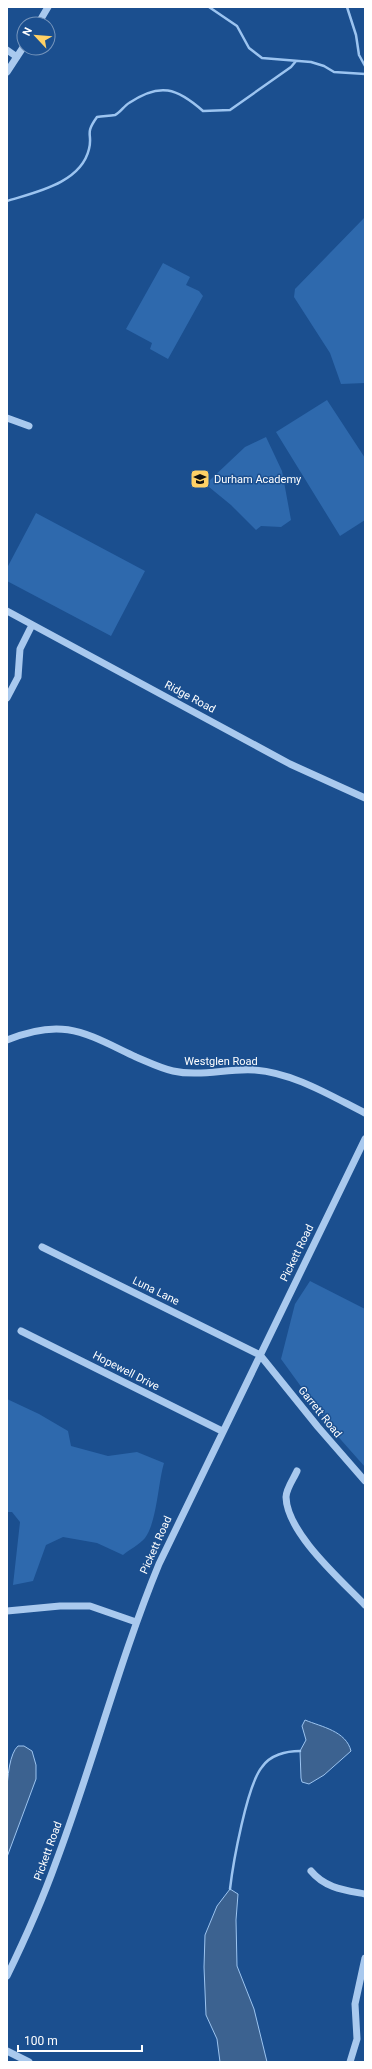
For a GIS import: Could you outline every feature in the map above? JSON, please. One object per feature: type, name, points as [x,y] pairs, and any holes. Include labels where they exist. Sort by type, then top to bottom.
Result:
[{"type":"street","points":[[43,16],[48,7]]},
{"type":"street","points":[[7,50],[16,55]]},
{"type":"street","points":[[7,72],[17,56]]},
{"type":"street","points":[[7,418],[29,426]]},
{"type":"street","name":"Ridge Road","points":[[7,611],[290,764],[365,798]]},
{"type":"street","points":[[7,698],[18,677],[20,649],[32,625]]},
{"type":"street","name":"Westglen Road","points":[[7,1040],[30,1032],[50,1028],[72,1030],[94,1038],[150,1063],[174,1071],[199,1073],[250,1070],[283,1075],[365,1113]]},
{"type":"street","name":"Pickett Road","points":[[7,1976],[30,1928],[57,1861],[136,1622],[169,1541],[365,1139]]},
{"type":"street","name":"Luna Lane","points":[[42,1247],[260,1355]]},
{"type":"street","name":"Hopewell Drive","points":[[21,1331],[222,1431]]},
{"type":"street","name":"Garrett Road","points":[[260,1355],[318,1427],[365,1481]]},
{"type":"street","points":[[297,1472],[286,1495],[289,1515],[301,1536],[365,1605]]},
{"type":"street","points":[[7,1611],[60,1606],[90,1606],[136,1622]]},
{"type":"street","points":[[311,1871],[317,1878],[332,1886],[365,1894]]},
{"type":"street","points":[[350,2062],[357,2039],[355,2004],[365,1958]]},
{"type":"street","points":[[7,2051],[29,2062]]},
{"type":"shaded area","points":[[365,217],[365,383],[341,384],[330,353],[294,297],[295,289]]},
{"type":"shaded area","points":[[163,263],[190,277],[186,285],[199,291],[203,296],[168,359],[150,349],[152,343],[126,329]]},
{"type":"shaded area","points":[[327,400],[365,458],[365,520],[340,536],[276,432]]},
{"type":"shaded area","points":[[266,437],[282,471],[291,520],[281,527],[261,526],[256,530],[231,505],[209,487],[210,480],[245,447]]},
{"type":"shaded area","points":[[36,513],[145,571],[111,636],[7,581],[7,568]]},
{"type":"shaded area","points":[[310,1281],[365,1309],[365,1467],[334,1432],[281,1359],[295,1304]]},
{"type":"shaded area","points":[[7,1399],[39,1414],[68,1431],[71,1446],[108,1456],[137,1452],[164,1463],[155,1513],[149,1531],[143,1540],[123,1555],[97,1543],[63,1537],[46,1545],[33,1581],[13,1585],[20,1522],[12,1512],[7,1512]]},
{"type":"shaded area","points":[[305,1720],[339,1734],[348,1744],[351,1751],[324,1775],[309,1784],[302,1782],[301,1778],[300,1751],[306,1740],[302,1726]]},
{"type":"shaded area","points":[[18,1746],[24,1746],[32,1751],[36,1765],[36,1779],[7,1857],[7,1781],[13,1754]]},
{"type":"shaded area","points":[[230,1889],[238,1894],[236,1920],[237,1966],[254,2009],[267,2062],[220,2062],[217,2039],[206,2015],[204,1967],[205,1935],[217,1906]]},
{"type":"waterway","points":[[209,7],[237,26],[249,48],[262,58],[311,62],[324,66],[334,72],[365,74]]},
{"type":"waterway","points":[[347,7],[356,35],[359,55],[365,66]]},
{"type":"waterway","points":[[7,201],[44,190],[67,178],[77,170],[84,161],[89,149],[91,127],[97,117],[115,115],[119,113],[127,104],[140,96],[159,90],[168,90],[185,97],[203,111],[230,110],[291,67],[296,61]]},
{"type":"waterway","points":[[230,1889],[234,1862],[246,1807],[256,1776],[269,1759],[279,1754],[300,1751]]},
{"type":"place","name":"Durham Academy","points":[[200,479]]}]
